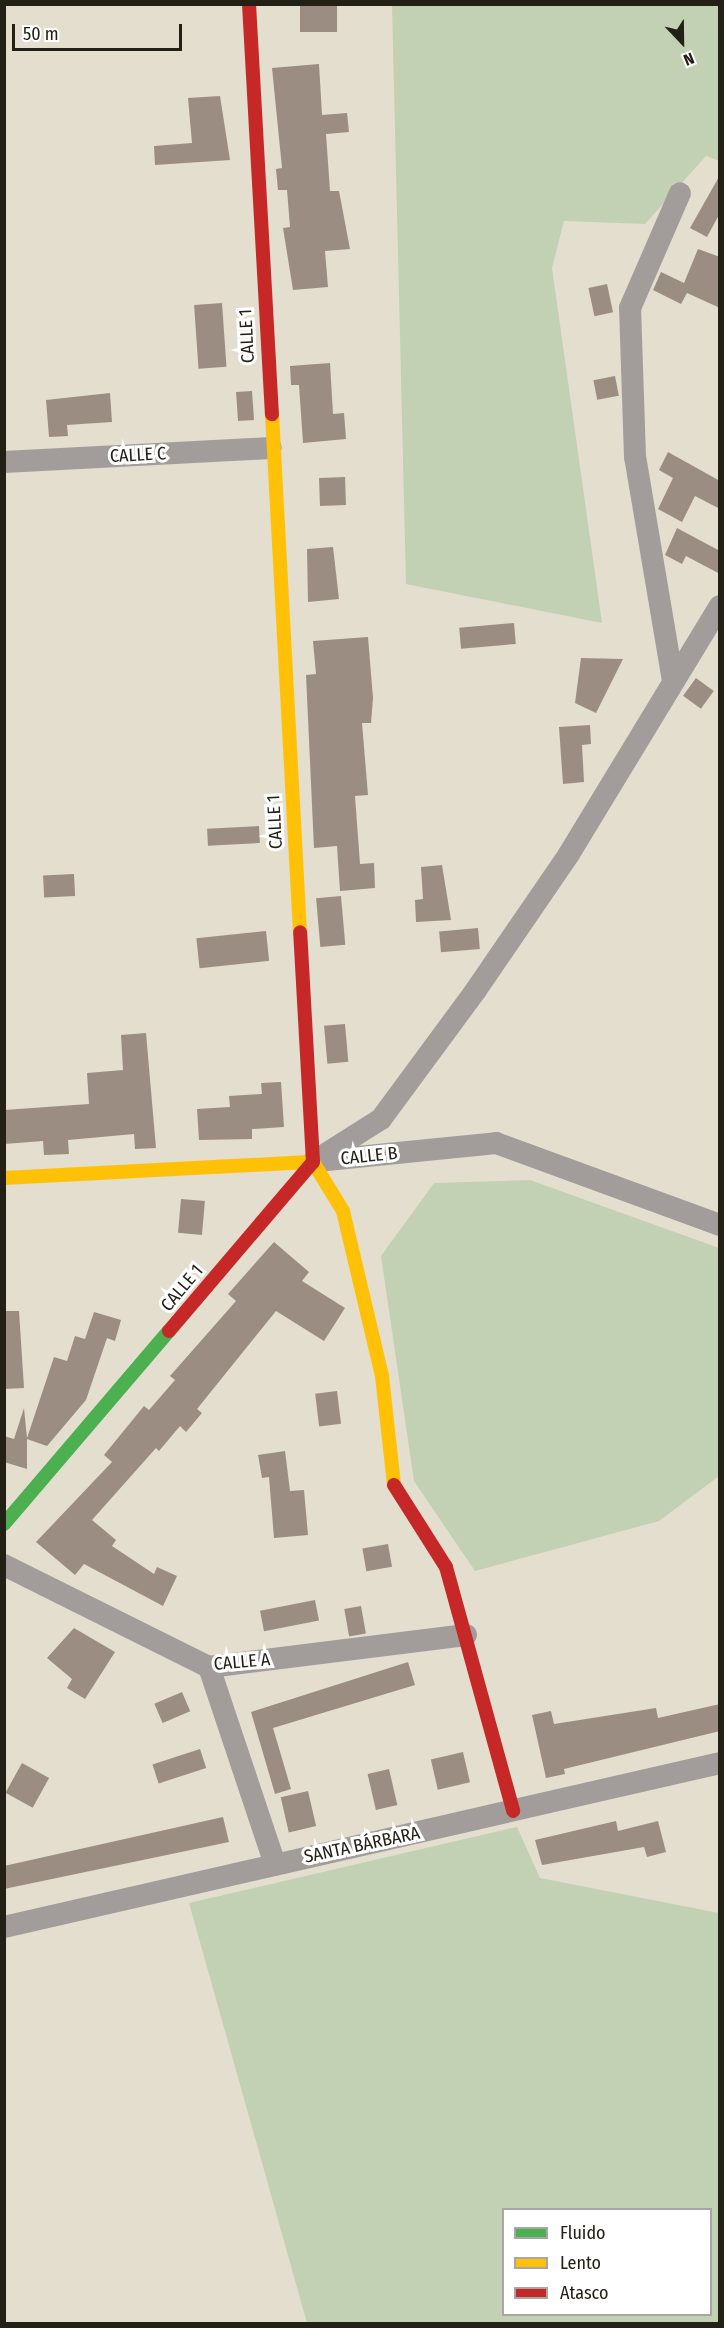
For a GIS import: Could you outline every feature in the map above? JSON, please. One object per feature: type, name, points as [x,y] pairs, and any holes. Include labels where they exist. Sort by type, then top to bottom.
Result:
[{"type":"street","name":"CALLE 1","points":[[4,1524],[312,1162],[271,448],[249,4]]},
{"type":"street","points":[[673,681],[635,457],[630,308],[680,193]]},
{"type":"street","name":"CALLE C","points":[[4,462],[271,448]]},
{"type":"street","points":[[513,1811],[446,1567],[395,1491],[382,1376],[343,1211],[312,1162],[381,1119],[569,854],[720,606]]},
{"type":"street","name":"CALLE B","points":[[4,1178],[312,1162],[496,1143],[720,1225]]},
{"type":"street","name":"CALLE A","points":[[4,1565],[209,1667],[466,1635]]},
{"type":"street","points":[[209,1667],[275,1864]]},
{"type":"street","name":"SANTA BÁRBARA","points":[[4,1927],[720,1763]]},
{"type":"green space","points":[[392,5],[719,5],[719,161],[706,156],[645,224],[564,221],[552,268],[602,623],[406,584]]},
{"type":"green space","points":[[530,1180],[719,1248],[719,1476],[659,1521],[475,1571],[414,1481],[381,1256],[434,1183]]},
{"type":"green space","points":[[517,1827],[540,1878],[719,1913],[719,2323],[307,2323],[189,1903]]},
{"type":"building","points":[[300,4],[337,4],[337,32],[300,32]]},
{"type":"building","points":[[319,64],[322,115],[347,113],[349,132],[326,134],[330,191],[339,191],[350,249],[325,251],[328,287],[293,290],[283,228],[290,227],[287,190],[278,190],[276,169],[282,168],[272,68]]},
{"type":"building","points":[[220,96],[230,160],[155,165],[154,146],[192,143],[188,98]]},
{"type":"building","points":[[720,175],[720,213],[707,237],[690,228]]},
{"type":"building","points":[[698,249],[720,257],[720,308],[687,293],[681,304],[653,290],[661,272],[684,283]]},
{"type":"building","points":[[607,284],[613,312],[594,316],[588,288]]},
{"type":"building","points":[[222,303],[226,367],[199,369],[194,305]]},
{"type":"building","points":[[330,363],[333,414],[344,413],[346,439],[303,443],[299,385],[291,385],[290,366]]},
{"type":"building","points":[[615,376],[619,396],[597,400],[593,380]]},
{"type":"building","points":[[252,391],[254,420],[238,421],[236,392]]},
{"type":"building","points":[[110,393],[112,422],[67,425],[68,436],[49,437],[46,400]]},
{"type":"building","points":[[668,452],[720,481],[720,509],[695,496],[682,522],[658,509],[673,478],[659,470]]},
{"type":"building","points":[[345,477],[346,505],[320,506],[319,478]]},
{"type":"building","points":[[677,528],[720,551],[720,574],[686,556],[682,564],[665,555]]},
{"type":"building","points":[[333,547],[339,599],[308,602],[307,549]]},
{"type":"building","points":[[514,623],[516,644],[461,649],[459,628]]},
{"type":"building","points":[[368,637],[373,698],[371,723],[362,723],[368,795],[355,796],[360,864],[374,863],[375,888],[340,891],[337,846],[314,848],[306,675],[316,674],[313,641]]},
{"type":"building","points":[[581,658],[623,659],[596,713],[575,703]]},
{"type":"building","points":[[696,678],[714,691],[701,709],[683,696]]},
{"type":"building","points":[[590,725],[591,744],[582,745],[584,782],[563,784],[559,727]]},
{"type":"building","points":[[259,826],[260,843],[208,846],[207,829]]},
{"type":"building","points":[[442,865],[451,920],[416,922],[415,900],[423,899],[421,867]]},
{"type":"building","points":[[74,874],[75,896],[44,898],[43,876]]},
{"type":"building","points":[[341,896],[345,945],[320,947],[316,898]]},
{"type":"building","points":[[478,928],[480,949],[441,952],[439,931]]},
{"type":"building","points":[[266,931],[269,961],[200,968],[196,938]]},
{"type":"building","points":[[345,1024],[348,1062],[327,1064],[324,1026]]},
{"type":"building","points":[[146,1033],[156,1148],[135,1149],[134,1134],[68,1140],[69,1154],[44,1155],[43,1141],[4,1144],[4,1110],[89,1104],[87,1073],[123,1070],[121,1035]]},
{"type":"building","points":[[281,1082],[284,1127],[252,1129],[252,1139],[199,1140],[197,1109],[230,1107],[229,1096],[262,1094],[261,1083]]},
{"type":"building","points":[[181,1199],[205,1201],[202,1235],[178,1233]]},
{"type":"building","points":[[274,1242],[309,1272],[302,1281],[345,1308],[324,1341],[276,1311],[197,1409],[202,1413],[186,1432],[180,1426],[159,1451],[156,1448],[92,1520],[116,1540],[112,1546],[154,1574],[157,1567],[177,1576],[163,1606],[84,1564],[75,1575],[36,1542],[112,1462],[104,1455],[144,1406],[149,1410],[175,1380],[170,1376],[236,1301],[228,1294]]},
{"type":"building","points":[[4,1311],[19,1311],[24,1388],[4,1389]]},
{"type":"building","points":[[94,1312],[121,1320],[115,1341],[107,1338],[86,1400],[47,1446],[27,1439],[27,1469],[4,1462],[4,1436],[14,1439],[24,1408],[27,1438],[54,1357],[67,1361],[75,1336],[85,1339]]},
{"type":"building","points":[[337,1391],[341,1424],[319,1426],[315,1394]]},
{"type":"building","points":[[285,1451],[290,1491],[304,1490],[308,1535],[274,1538],[269,1477],[262,1478],[258,1455]]},
{"type":"building","points":[[388,1544],[392,1567],[366,1571],[362,1549]]},
{"type":"building","points":[[315,1600],[319,1621],[264,1631],[260,1611]]},
{"type":"building","points":[[361,1606],[366,1634],[349,1637],[344,1609]]},
{"type":"building","points":[[74,1628],[115,1652],[85,1699],[67,1688],[72,1679],[47,1658]]},
{"type":"building","points":[[408,1662],[415,1685],[273,1728],[291,1789],[275,1794],[251,1712]]},
{"type":"building","points":[[182,1692],[190,1711],[163,1723],[154,1704]]},
{"type":"building","points":[[720,1704],[720,1731],[564,1769],[565,1774],[546,1778],[532,1715],[551,1711],[554,1724],[656,1708],[658,1718]]},
{"type":"building","points":[[200,1749],[206,1768],[159,1783],[152,1764]]},
{"type":"building","points":[[463,1752],[470,1782],[438,1790],[431,1759]]},
{"type":"building","points":[[22,1763],[49,1778],[33,1808],[6,1793]]},
{"type":"building","points":[[389,1769],[397,1805],[376,1810],[368,1774]]},
{"type":"building","points":[[308,1791],[316,1826],[289,1832],[281,1797]]},
{"type":"building","points":[[223,1817],[229,1842],[4,1889],[4,1866]]},
{"type":"building","points":[[616,1821],[618,1831],[658,1821],[666,1852],[647,1857],[644,1847],[542,1865],[535,1840]]},
{"type":"traffic: fast","points":[[4,1524],[169,1331]]},
{"type":"traffic: slow","points":[[272,414],[300,932]]},
{"type":"traffic: slow","points":[[313,1162],[343,1211],[382,1376],[394,1485]]},
{"type":"traffic: slow","points":[[4,1178],[313,1162]]},
{"type":"traffic: jam","points":[[249,4],[272,414]]},
{"type":"traffic: jam","points":[[169,1331],[313,1162],[300,932]]},
{"type":"traffic: jam","points":[[394,1485],[446,1567],[513,1811]]}]
